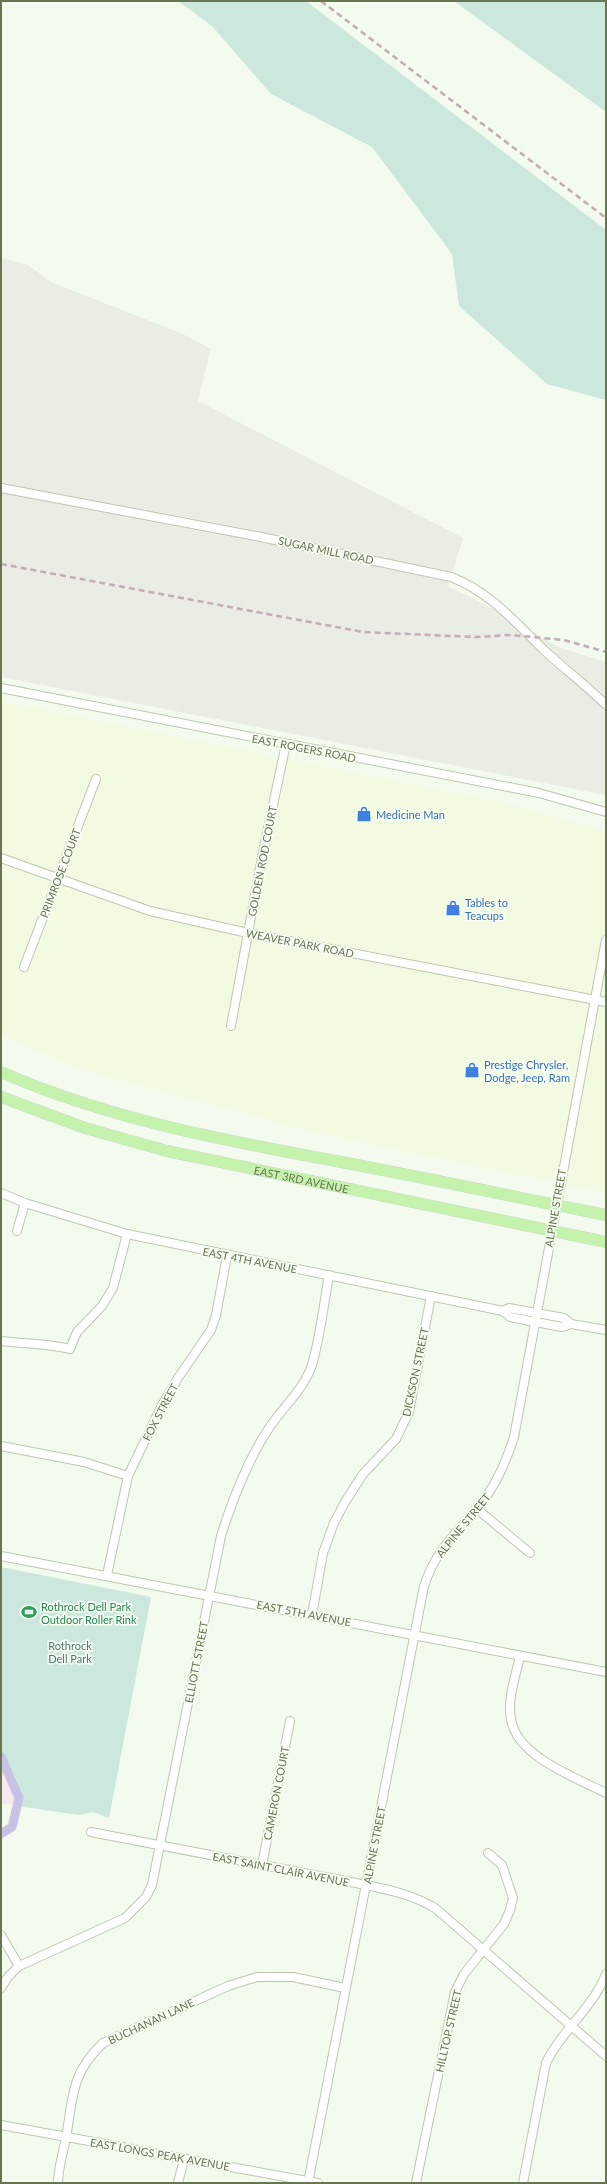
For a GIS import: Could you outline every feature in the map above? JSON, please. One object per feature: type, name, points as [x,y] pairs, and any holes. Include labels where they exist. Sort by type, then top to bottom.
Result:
[{"type":"main road","points":[[1,1072],[99,1107],[172,1128],[606,1215]]},
{"type":"main road","name":"EAST 3RD AVENUE","points":[[1,1097],[85,1128],[166,1151],[551,1232],[606,1242]]},
{"type":"street","name":"SUGAR MILL ROAD","points":[[1,488],[256,536],[451,577],[471,586],[492,600],[606,705]]},
{"type":"street","name":"EAST ROGERS ROAD","points":[[1,688],[539,793],[606,812]]},
{"type":"street","name":"GOLDEN ROD COURT","points":[[231,1026],[286,744]]},
{"type":"street","name":"PRIMROSE COURT","points":[[24,967],[96,779]]},
{"type":"street","name":"WEAVER PARK ROAD","points":[[1,858],[150,911],[248,933],[606,1002]]},
{"type":"street","name":"ALPINE STREET","points":[[308,2182],[424,1586],[433,1563],[446,1543],[477,1509],[494,1486],[509,1454],[514,1437],[606,940]]},
{"type":"street","name":"EAST 4TH AVENUE","points":[[1,1193],[25,1203],[126,1234],[227,1256],[329,1275],[503,1311],[510,1317],[562,1327],[570,1324],[606,1330]]},
{"type":"street","points":[[17,1231],[25,1203]]},
{"type":"street","points":[[1,1341],[25,1345],[53,1344],[70,1349],[77,1332],[102,1306],[113,1288],[126,1234]]},
{"type":"street","name":"FOX STREET","points":[[107,1575],[128,1476],[162,1405],[178,1378],[211,1330],[216,1315],[227,1256]]},
{"type":"street","name":"ELLIOTT STREET","points":[[1,1988],[8,1977],[19,1966],[124,1918],[146,1897],[152,1884],[221,1536],[231,1502],[248,1463],[270,1428],[304,1382],[312,1365],[329,1275]]},
{"type":"street","name":"DICKSON STREET","points":[[312,1615],[323,1554],[334,1523],[345,1502],[363,1474],[396,1439],[409,1412],[430,1296]]},
{"type":"street","name":"EAST 4TH AVENUE","points":[[503,1311],[510,1308],[564,1318],[570,1324]]},
{"type":"street","points":[[1,1446],[84,1462],[128,1476]]},
{"type":"street","points":[[477,1509],[530,1553]]},
{"type":"street","name":"EAST 5TH AVENUE","points":[[1,1556],[107,1575],[606,1672]]},
{"type":"street","points":[[520,1656],[510,1708],[515,1734],[524,1746],[537,1757],[606,1793]]},
{"type":"street","name":"CAMERON COURT","points":[[262,1866],[290,1721]]},
{"type":"street","name":"EAST SAINT CLAIR AVENUE","points":[[91,1832],[366,1885],[408,1894],[422,1900],[435,1908],[484,1949],[606,2056]]},
{"type":"street","name":"HILLTOP STREET","points":[[416,2183],[455,1992],[464,1974],[504,1924],[513,1898],[502,1865],[488,1853]]},
{"type":"street","points":[[1,1935],[19,1966]]},
{"type":"street","points":[[523,2183],[546,2063],[552,2050],[600,1987],[606,1974]]},
{"type":"street","name":"BUCHANAN LANE","points":[[58,2183],[74,2087],[80,2072],[91,2054],[110,2039],[228,1986],[257,1977],[293,1977],[345,1988]]},
{"type":"street","name":"EAST LONGS PEAK AVENUE","points":[[1,2125],[318,2183]]},
{"type":"street","points":[[178,2183],[184,2158]]},
{"type":"shaded area","points":[[1,258],[28,265],[51,282],[183,334],[211,349],[198,401],[463,538],[448,586],[505,615],[558,647],[606,662],[606,795],[1,677]]},
{"type":"shaded area","points":[[1,701],[500,802],[606,831],[606,1193],[317,1133],[80,1069],[1,1034]]},
{"type":"shaded area","points":[[1,1757],[19,1798],[17,1806],[1,1803]]},
{"type":"green space","points":[[178,1],[306,1],[606,230],[606,400],[547,384],[459,306],[452,254],[372,147],[271,94],[212,26]]},
{"type":"green space","points":[[454,1],[606,1],[606,112]]},
{"type":"green space","name":"Rothrock Dell Park","points":[[1,1567],[151,1597],[109,1818],[93,1812],[79,1815],[17,1806],[19,1798],[1,1757]]},
{"type":"waterway","points":[[1,1757],[19,1798],[12,1827],[1,1834]]},
{"type":"railway","points":[[321,1],[606,218]]},
{"type":"railway","points":[[1,564],[363,632],[475,637],[511,635],[564,640],[606,652]]},
{"type":"place","name":"Medicine Man","points":[[364,814]]},
{"type":"place","name":"Tables to Teacups","points":[[453,908]]},
{"type":"place","name":"Prestige Chrysler, Dodge, Jeep, Ram","points":[[472,1070]]},
{"type":"place","name":"Rothrock Dell Park Outdoor Roller Rink","points":[[29,1612]]}]
